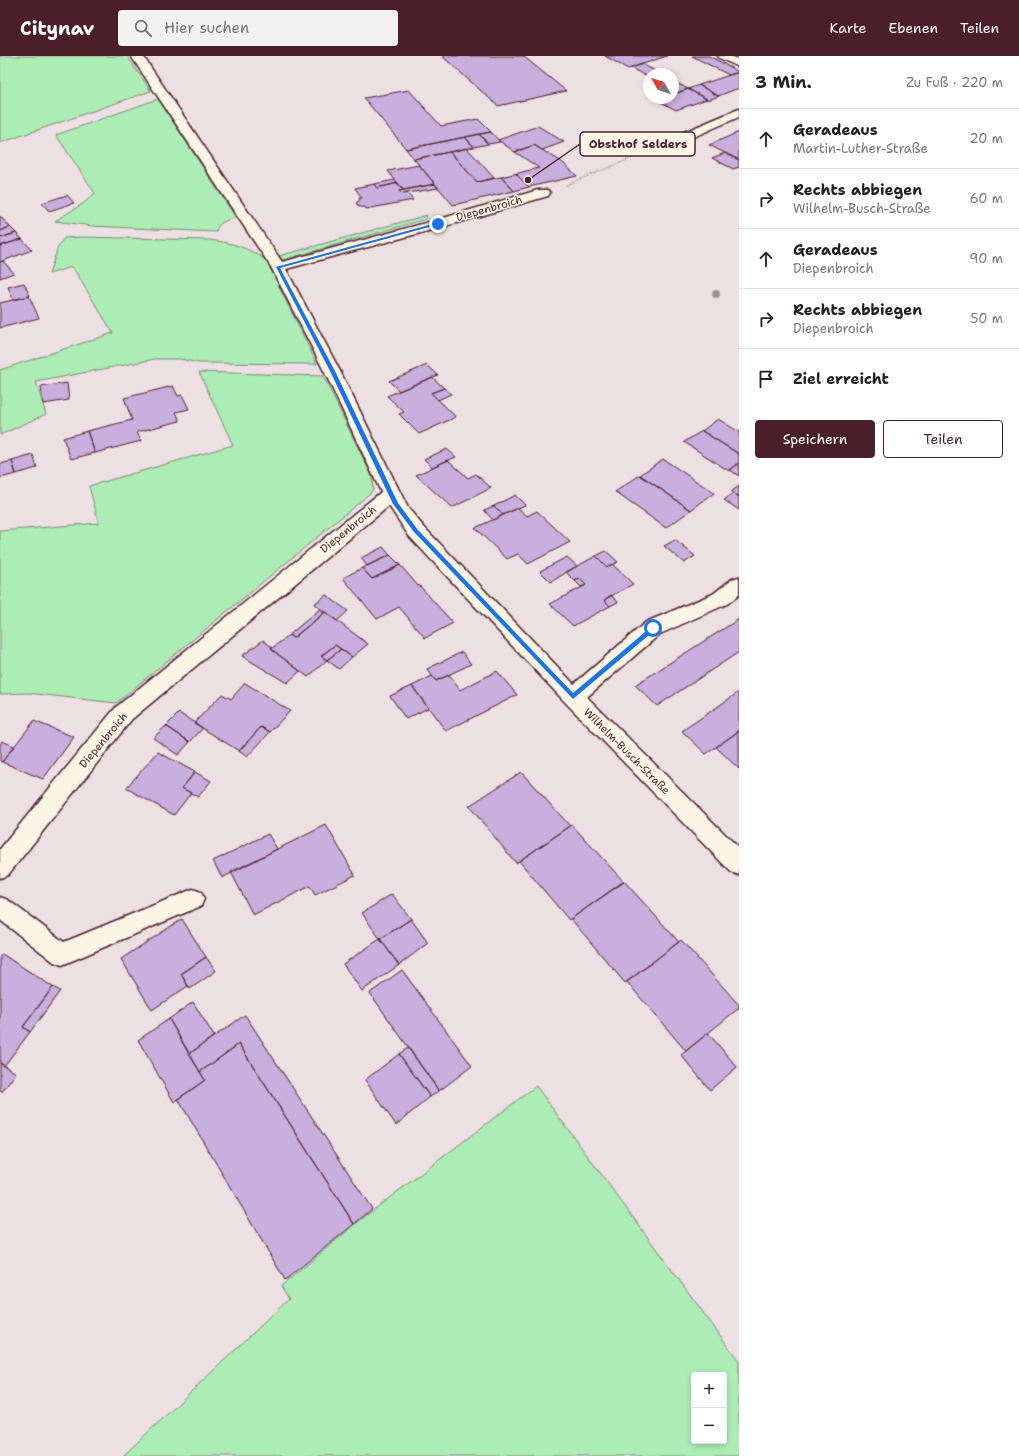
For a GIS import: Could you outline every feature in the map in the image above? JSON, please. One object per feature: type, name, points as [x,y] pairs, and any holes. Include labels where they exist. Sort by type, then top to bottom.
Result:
[{"type":"street","points":[[137,56],[278,267],[332,371],[391,494]]},
{"type":"street","points":[[676,140],[739,113]]},
{"type":"street","name":"Diepenbroich","points":[[278,267],[438,224],[543,193]]},
{"type":"street","name":"Diepenbroich","points":[[0,867],[124,713],[391,494]]},
{"type":"street","name":"Wilhelm-Busch-Straße","points":[[391,494],[402,514],[416,531],[573,697],[739,864]]},
{"type":"street","points":[[573,697],[653,628],[720,599],[739,584]]},
{"type":"lane","points":[[723,56],[739,64]]},
{"type":"lane","points":[[0,907],[62,954],[192,899]]},
{"type":"path","points":[[583,179],[676,140]]},
{"type":"green space","points":[[0,56],[127,56],[151,91],[0,143]]},
{"type":"green space","points":[[158,99],[236,218],[220,224],[216,232],[92,226],[55,221],[84,203],[95,193],[56,135]]},
{"type":"green space","points":[[427,215],[426,219],[283,260],[279,256]]},
{"type":"green space","points":[[81,237],[208,240],[224,242],[245,248],[266,260],[317,364],[199,363],[180,359],[155,359],[36,382],[46,414],[0,435],[0,370],[113,333],[75,271],[71,267],[49,274],[58,247],[64,238]]},
{"type":"green space","points":[[199,372],[323,376],[372,476],[373,490],[116,703],[28,693],[0,694],[0,531],[99,523],[89,486],[233,445]]},
{"type":"green space","points":[[536,1086],[739,1361],[739,1456],[123,1456],[289,1299],[281,1286],[363,1218]]},
{"type":"building","points":[[442,56],[523,56],[566,91],[498,106]]},
{"type":"building","points":[[605,56],[667,56],[628,69]]},
{"type":"building","points":[[692,56],[709,56],[739,72],[729,75]]},
{"type":"building","points":[[642,64],[650,68],[643,68],[643,75],[631,68]]},
{"type":"building","points":[[739,72],[739,88],[718,96],[699,85]]},
{"type":"building","points":[[679,84],[688,89],[679,92]]},
{"type":"building","points":[[699,85],[719,96],[708,100],[688,89]]},
{"type":"building","points":[[688,89],[707,99],[676,110],[665,104],[679,104],[679,92]]},
{"type":"building","points":[[409,90],[441,126],[478,119],[491,132],[406,149],[364,98]]},
{"type":"building","points":[[538,126],[564,142],[542,150],[534,145],[515,152],[498,140]]},
{"type":"building","points":[[491,132],[500,142],[488,144],[479,134]]},
{"type":"building","points":[[739,132],[739,160],[709,145]]},
{"type":"building","points":[[479,134],[488,144],[474,147],[465,137]]},
{"type":"building","points":[[465,137],[474,147],[414,159],[406,149]]},
{"type":"building","points":[[534,145],[562,162],[577,176],[529,187],[516,174],[539,168],[515,152]]},
{"type":"building","points":[[467,148],[494,178],[477,182],[450,152]]},
{"type":"building","points":[[450,152],[477,182],[501,177],[514,191],[453,205],[414,159]]},
{"type":"building","points":[[725,153],[739,160],[739,167],[733,169],[712,158]]},
{"type":"building","points":[[419,165],[435,184],[403,190],[388,171]]},
{"type":"building","points":[[518,173],[516,174],[529,187],[514,191],[501,177]]},
{"type":"building","points":[[395,180],[398,183],[377,188],[374,184]]},
{"type":"building","points":[[398,183],[403,190],[399,191],[402,194],[407,193],[413,200],[366,209],[365,207],[359,207],[356,203],[360,200],[359,198],[362,198],[355,188],[374,184],[377,188]]},
{"type":"building","points":[[435,184],[438,188],[402,194],[399,191]]},
{"type":"building","points":[[67,195],[74,203],[49,211],[42,203]]},
{"type":"building","points":[[0,216],[10,227],[0,231]]},
{"type":"building","points":[[10,227],[16,233],[0,238],[0,231]]},
{"type":"building","points":[[16,233],[22,239],[0,246],[0,238]]},
{"type":"building","points":[[22,239],[32,250],[0,262],[0,246]]},
{"type":"building","points":[[3,261],[14,273],[0,278],[0,262]]},
{"type":"building","points":[[24,283],[30,296],[13,300],[8,287]]},
{"type":"building","points":[[29,296],[39,318],[0,328],[0,303]]},
{"type":"building","points":[[427,365],[438,375],[399,391],[389,381]]},
{"type":"building","points":[[432,377],[444,388],[431,393],[456,417],[419,434],[399,414],[404,412],[387,396]]},
{"type":"building","points":[[67,383],[69,400],[43,404],[41,387]]},
{"type":"building","points":[[173,386],[178,396],[182,395],[189,409],[176,412],[180,421],[137,432],[141,441],[95,453],[87,431],[132,420],[124,398]]},
{"type":"building","points":[[444,388],[451,394],[438,400],[431,393]]},
{"type":"building","points":[[718,419],[739,432],[739,454],[702,431]]},
{"type":"building","points":[[87,431],[95,453],[71,459],[63,438]]},
{"type":"building","points":[[702,431],[739,454],[739,463],[729,471],[684,442]]},
{"type":"building","points":[[447,449],[456,457],[432,467],[424,459]]},
{"type":"building","points":[[33,455],[37,468],[16,474],[12,461]]},
{"type":"building","points":[[663,459],[714,493],[691,510],[640,475]]},
{"type":"building","points":[[448,460],[468,478],[476,474],[491,488],[452,508],[416,475]]},
{"type":"building","points":[[12,461],[16,474],[0,478],[0,464]]},
{"type":"building","points":[[739,463],[739,476],[730,470]]},
{"type":"building","points":[[640,475],[691,510],[666,528],[615,492]]},
{"type":"building","points":[[739,486],[739,497],[731,492]]},
{"type":"building","points":[[734,493],[739,497],[739,510],[724,500]]},
{"type":"building","points":[[515,495],[525,505],[503,515],[494,506]]},
{"type":"building","points":[[494,506],[503,515],[493,520],[484,510]]},
{"type":"building","points":[[518,508],[527,516],[537,511],[570,542],[528,564],[518,554],[507,559],[475,528]]},
{"type":"building","points":[[675,540],[695,556],[684,563],[664,546]]},
{"type":"building","points":[[383,547],[390,555],[367,566],[361,558]]},
{"type":"building","points":[[606,551],[618,562],[607,567],[596,556]]},
{"type":"building","points":[[390,555],[400,565],[372,579],[362,568]]},
{"type":"building","points":[[596,556],[607,567],[612,564],[633,584],[604,600],[610,606],[573,626],[550,604],[586,585],[579,578],[575,581],[566,572]]},
{"type":"building","points":[[567,557],[577,566],[551,582],[540,571]]},
{"type":"building","points":[[400,565],[453,623],[425,638],[399,607],[377,619],[343,578],[362,568],[372,579]]},
{"type":"building","points":[[579,578],[586,585],[581,587],[575,581]]},
{"type":"building","points":[[326,595],[348,611],[337,621],[314,604]]},
{"type":"building","points":[[611,595],[618,602],[610,606],[604,600]]},
{"type":"building","points":[[320,609],[324,613],[293,638],[289,635]]},
{"type":"building","points":[[325,612],[368,644],[352,657],[335,645],[321,656],[327,660],[308,677],[271,649],[289,635],[293,638]]},
{"type":"building","points":[[739,619],[739,652],[657,706],[635,685]]},
{"type":"building","points":[[263,640],[273,648],[271,649],[300,671],[287,683],[242,656]]},
{"type":"building","points":[[335,645],[341,649],[327,660],[321,656]]},
{"type":"building","points":[[341,649],[352,657],[339,669],[327,660]]},
{"type":"building","points":[[462,652],[471,664],[436,681],[427,669]]},
{"type":"building","points":[[497,671],[517,695],[446,731],[412,686],[432,676],[436,681],[449,675],[460,690]]},
{"type":"building","points":[[245,683],[290,711],[270,732],[261,727],[239,751],[194,723],[222,694],[231,699]]},
{"type":"building","points":[[412,686],[428,708],[406,719],[390,696]]},
{"type":"building","points":[[739,692],[739,731],[706,754],[682,731]]},
{"type":"building","points":[[179,713],[203,728],[190,742],[166,726]]},
{"type":"building","points":[[34,721],[74,737],[43,779],[2,762]]},
{"type":"building","points":[[166,726],[190,742],[178,755],[153,738]]},
{"type":"building","points":[[261,727],[270,732],[247,757],[239,751]]},
{"type":"building","points":[[739,731],[739,769],[716,747]]},
{"type":"building","points":[[2,741],[14,746],[2,762],[0,761],[0,745]]},
{"type":"building","points":[[158,752],[195,772],[182,788],[191,793],[174,815],[126,788]]},
{"type":"building","points":[[195,772],[211,781],[198,797],[182,788]]},
{"type":"building","points":[[521,772],[570,826],[516,863],[469,806]]},
{"type":"building","points":[[326,825],[355,875],[315,895],[310,886],[253,915],[231,872]]},
{"type":"building","points":[[572,825],[624,882],[569,920],[519,861]]},
{"type":"building","points":[[268,834],[277,849],[222,878],[213,861]]},
{"type":"building","points":[[624,881],[679,942],[625,983],[571,919]]},
{"type":"building","points":[[392,894],[411,919],[380,939],[362,913]]},
{"type":"building","points":[[182,919],[206,957],[181,974],[188,986],[152,1010],[121,959]]},
{"type":"building","points":[[411,919],[428,943],[399,965],[380,939]]},
{"type":"building","points":[[380,939],[399,965],[362,991],[343,964]]},
{"type":"building","points":[[681,940],[739,1005],[739,1008],[686,1051],[627,982]]},
{"type":"building","points":[[2,954],[53,987],[23,1027],[30,1032],[4,1066],[0,1063],[0,956]]},
{"type":"building","points":[[206,957],[216,971],[190,989],[181,974]]},
{"type":"building","points":[[402,970],[472,1066],[439,1091],[370,993]]},
{"type":"building","points":[[53,987],[60,991],[30,1032],[23,1027]]},
{"type":"building","points":[[193,1002],[214,1036],[189,1054],[169,1019]]},
{"type":"building","points":[[245,1015],[372,1209],[354,1224],[239,1044],[200,1072],[189,1054]]},
{"type":"building","points":[[169,1019],[205,1080],[174,1102],[138,1040]]},
{"type":"building","points":[[708,1033],[737,1067],[710,1090],[681,1055]]},
{"type":"building","points":[[239,1044],[354,1224],[285,1280],[178,1099],[205,1080],[200,1072]]},
{"type":"building","points":[[408,1048],[439,1091],[430,1097],[399,1054]]},
{"type":"building","points":[[399,1054],[430,1097],[396,1125],[365,1080]]},
{"type":"building","points":[[0,1063],[16,1073],[2,1092],[0,1091]]},
{"type":"place","name":"Obsthof Selders","points":[[528,180]]},
{"type":"route","points":[[438,224],[278,267],[332,371],[396,504],[416,531],[573,697],[653,628]]}]
